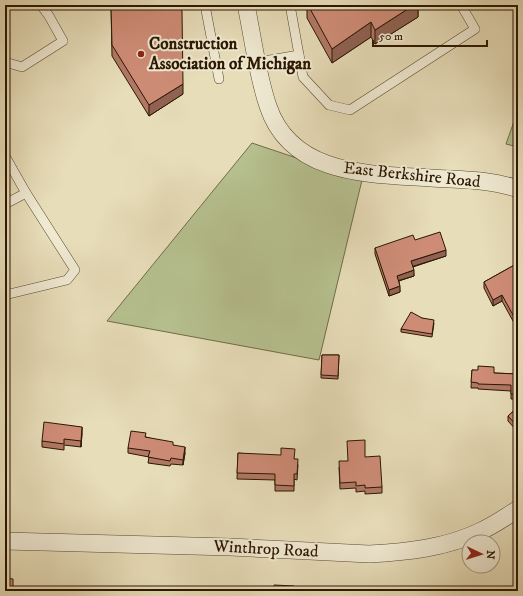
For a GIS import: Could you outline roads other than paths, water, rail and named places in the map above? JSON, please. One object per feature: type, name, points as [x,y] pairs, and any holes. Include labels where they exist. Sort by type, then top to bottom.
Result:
[{"type":"street","name":"East Berkshire Road","points":[[246,5],[268,108],[284,136],[293,146],[307,156],[335,167],[361,173],[487,182],[518,189]]},
{"type":"street","name":"Winthrop Road","points":[[5,541],[230,547],[369,554],[388,553],[430,547],[458,540],[480,532],[518,509]]},
{"type":"lane","points":[[5,62],[22,67],[63,42],[49,16],[40,5]]},
{"type":"lane","points":[[205,5],[219,79]]},
{"type":"lane","points":[[290,5],[303,76],[329,105],[350,110],[475,29],[462,5]]},
{"type":"lane","points":[[258,62],[299,55]]},
{"type":"lane","points":[[5,156],[75,270],[67,280],[5,295]]},
{"type":"lane","points":[[5,204],[26,192]]},
{"type":"place","name":"Construction Association of Michigan","points":[[141,54]]}]
